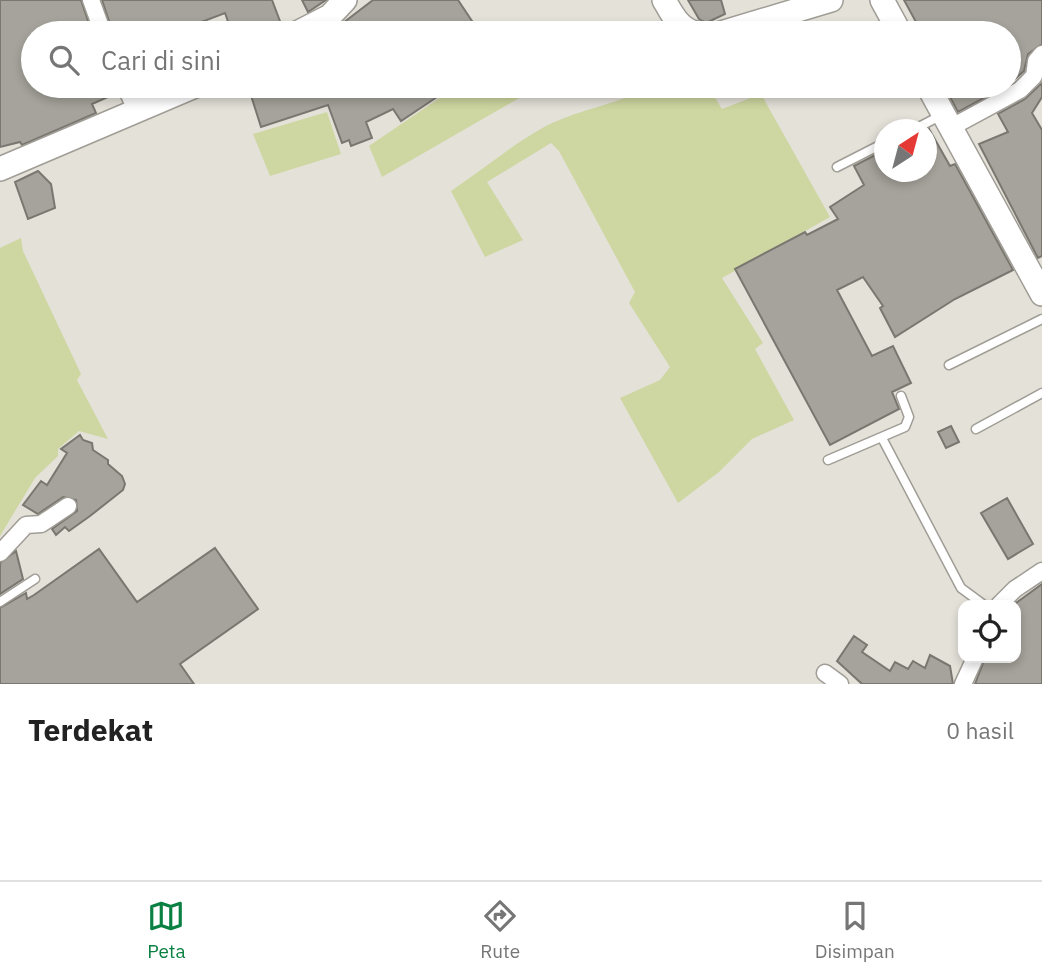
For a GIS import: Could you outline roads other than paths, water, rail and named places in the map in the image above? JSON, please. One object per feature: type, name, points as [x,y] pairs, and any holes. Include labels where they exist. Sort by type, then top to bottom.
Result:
[{"type":"street","points":[[91,0],[99,21]]},
{"type":"street","points":[[320,21],[330,16],[345,0]]},
{"type":"street","points":[[664,0],[678,21]]},
{"type":"street","points":[[761,21],[831,0]]},
{"type":"street","points":[[883,0],[894,21]]},
{"type":"street","points":[[1021,89],[1034,76],[1036,61],[1042,54]]},
{"type":"street","points":[[130,98],[136,110]]},
{"type":"street","points":[[0,169],[166,98]]},
{"type":"street","points":[[935,98],[1042,293]]},
{"type":"street","points":[[947,121],[1001,98]]},
{"type":"street","points":[[0,553],[26,525],[41,524],[68,506]]},
{"type":"street","points":[[1004,600],[1042,571]]},
{"type":"street","points":[[963,684],[973,663]]},
{"type":"street","points":[[825,673],[840,684]]},
{"type":"lane","points":[[937,124],[947,121]]},
{"type":"lane","points":[[837,167],[874,148]]},
{"type":"lane","points":[[949,365],[1042,319]]},
{"type":"lane","points":[[976,429],[1042,393]]},
{"type":"lane","points":[[828,460],[905,427],[909,422],[901,396]]},
{"type":"lane","points":[[882,438],[961,588],[977,600]]},
{"type":"lane","points":[[0,602],[35,579]]}]
